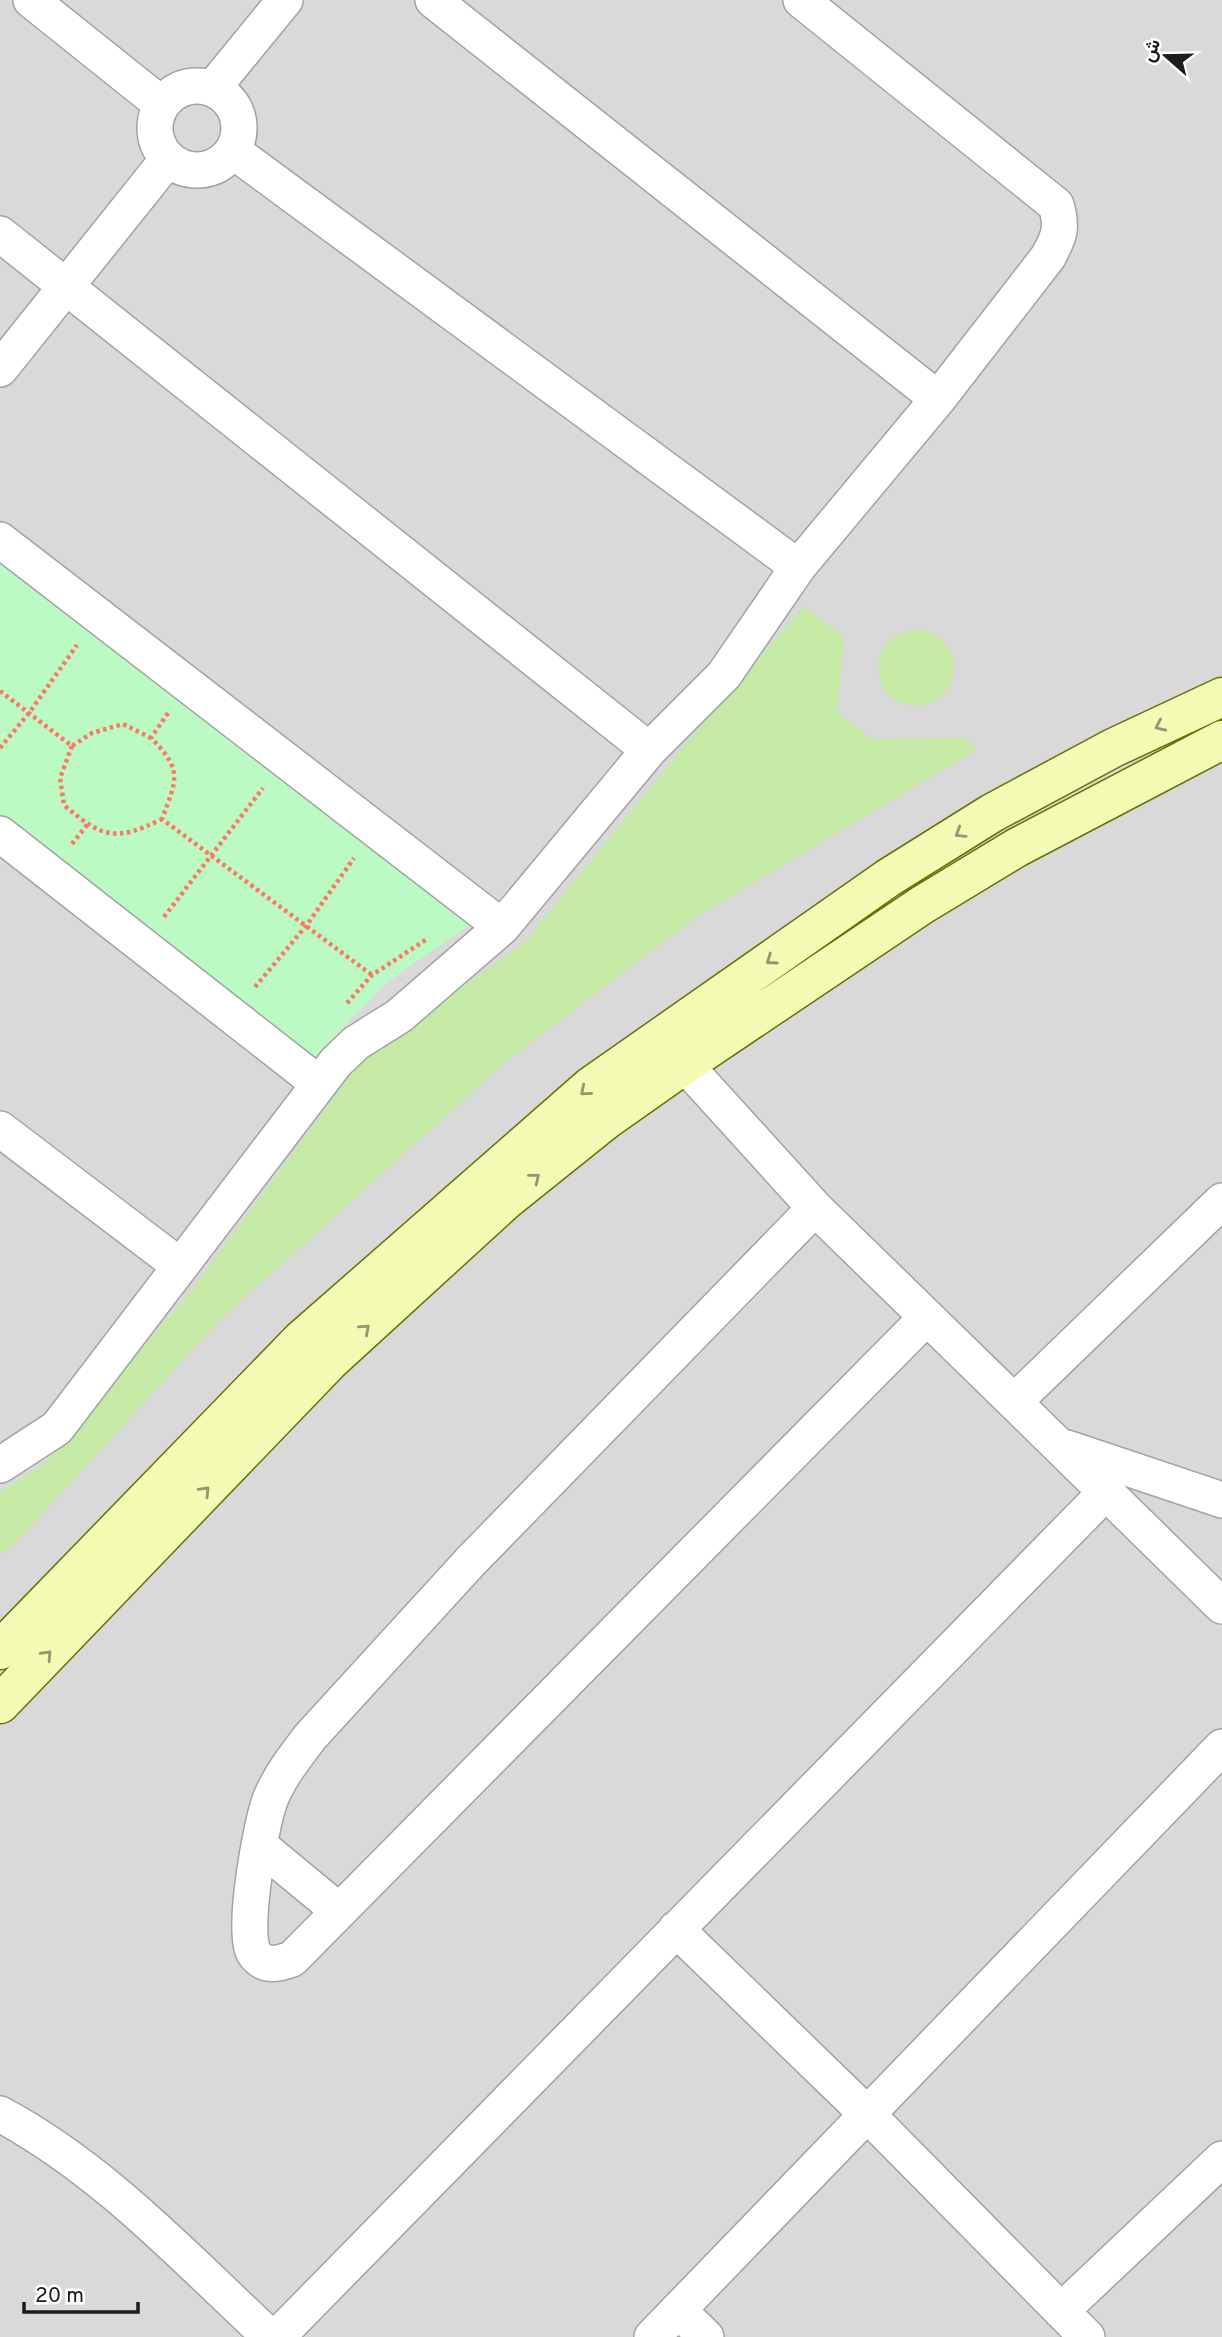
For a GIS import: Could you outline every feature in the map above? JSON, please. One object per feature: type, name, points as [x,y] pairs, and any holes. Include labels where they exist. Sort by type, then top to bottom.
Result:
[{"type":"main road","points":[[0,1704],[330,1361],[505,1201],[606,1120],[672,1051],[888,878],[992,813],[1113,748],[1222,697]]},
{"type":"main road","points":[[0,1650],[301,1340],[591,1086],[672,1051],[1016,848],[1222,740]]},
{"type":"street","points":[[31,0],[162,104]]},
{"type":"street","points":[[213,88],[285,0]]},
{"type":"street","points":[[433,0],[938,399]]},
{"type":"street","points":[[0,1465],[57,1428],[318,1083],[356,1043],[399,1016],[502,927],[649,750],[724,675],[798,567],[938,399],[1048,257],[1058,239],[1061,221],[1056,205],[801,0]]},
{"type":"street","points":[[198,85],[213,88],[231,102],[238,116],[239,137],[233,151],[209,169],[195,171],[180,167],[168,159],[158,144],[154,130],[162,104],[184,87],[198,85]]},
{"type":"street","points":[[233,151],[798,567]]},
{"type":"street","points":[[0,369],[168,159]]},
{"type":"street","points":[[0,234],[649,750]]},
{"type":"street","points":[[0,540],[502,927]]},
{"type":"street","points":[[0,834],[318,1083]]},
{"type":"street","points":[[672,1051],[815,1208],[1222,1606]]},
{"type":"street","points":[[0,1129],[180,1266]]},
{"type":"street","points":[[1014,1402],[1222,1201]]},
{"type":"street","points":[[815,1208],[470,1562],[310,1737],[288,1766],[270,1801],[259,1845],[248,1931],[253,1952],[262,1961],[275,1965],[292,1959],[926,1318]]},
{"type":"street","points":[[1058,1444],[1222,1500]]},
{"type":"street","points":[[276,2337],[1106,1492]]},
{"type":"street","points":[[652,2337],[1222,1747]]},
{"type":"street","points":[[259,1845],[339,1911]]},
{"type":"street","points":[[676,1929],[867,2114],[1087,2337]]},
{"type":"street","points":[[0,2114],[54,2145],[97,2178],[270,2337]]},
{"type":"street","points":[[1061,2311],[1222,2159]]},
{"type":"street","points":[[678,2310],[706,2337]]},
{"type":"path","points":[[0,748],[29,713],[84,635]]},
{"type":"path","points":[[0,691],[72,746]]},
{"type":"path","points":[[150,737],[174,705]]},
{"type":"path","points":[[123,724],[150,737],[170,757],[176,782],[162,819],[141,830],[114,835],[87,825],[64,805],[60,778],[72,746],[92,733],[123,724]]},
{"type":"path","points":[[162,918],[270,779]]},
{"type":"path","points":[[162,819],[372,975]]},
{"type":"path","points":[[254,988],[306,926],[361,849]]},
{"type":"path","points":[[345,1006],[372,975],[434,935]]},
{"type":"shaded area","points":[[0,0],[1222,0],[1222,2337],[0,2337]]},
{"type":"green space","points":[[0,556],[471,924],[386,983],[311,1061],[0,823]]},
{"type":"green space","points":[[804,606],[844,638],[837,712],[872,739],[965,738],[977,750],[698,916],[507,1061],[222,1318],[9,1550],[0,1554],[0,1492],[43,1465],[191,1291],[364,1057],[525,942],[689,740]]},
{"type":"green space","points":[[916,630],[930,633],[943,641],[951,654],[954,668],[951,682],[943,695],[930,703],[916,706],[902,703],[889,695],[881,682],[878,668],[881,654],[889,641],[902,633]]}]
